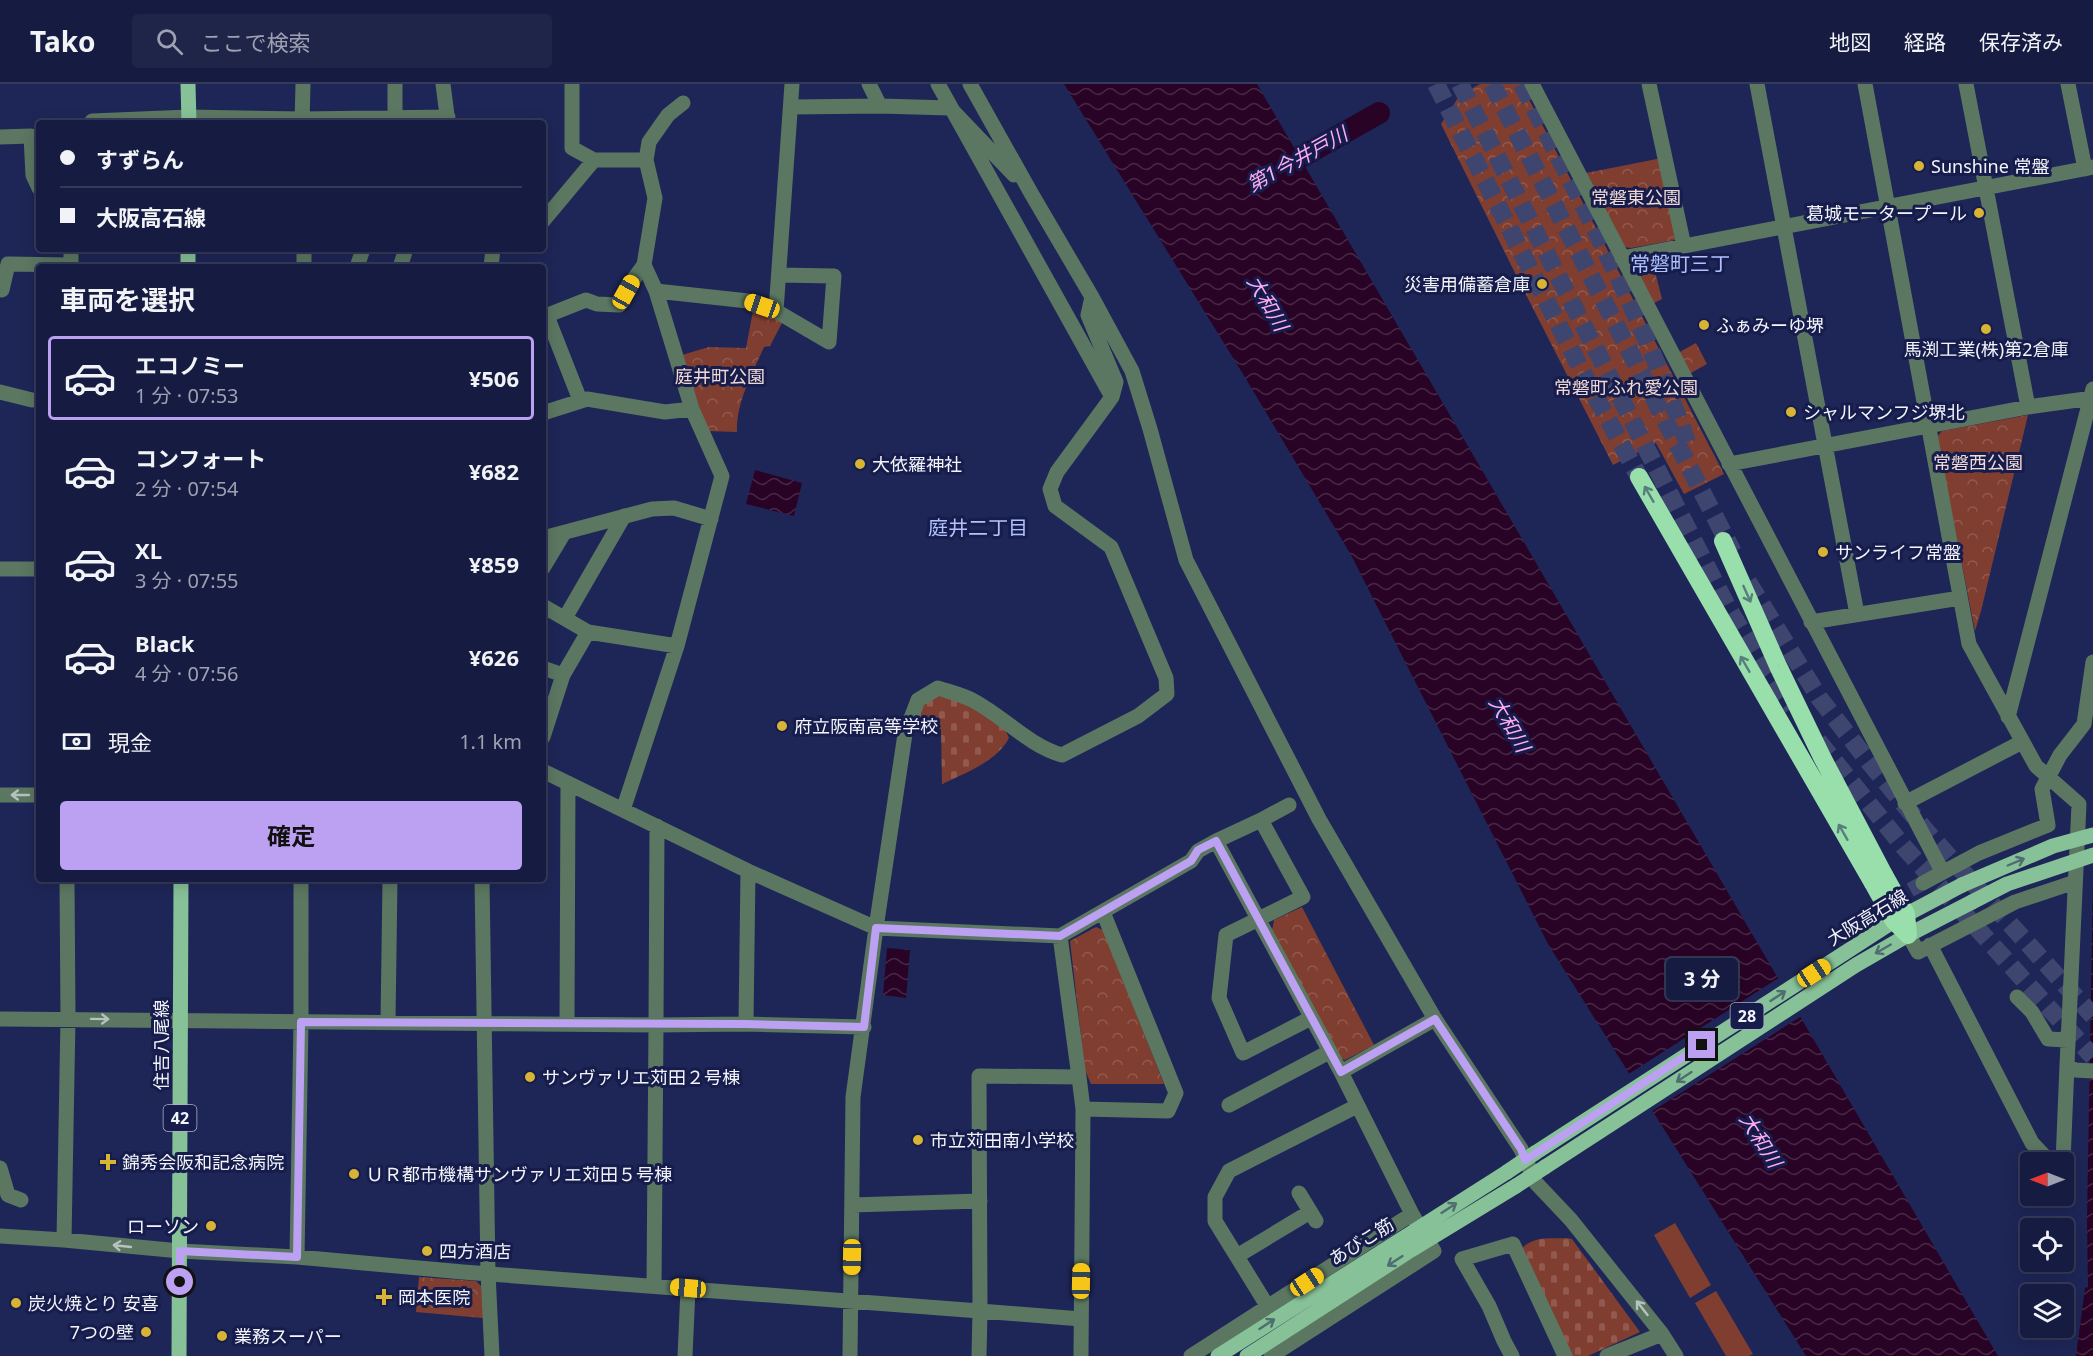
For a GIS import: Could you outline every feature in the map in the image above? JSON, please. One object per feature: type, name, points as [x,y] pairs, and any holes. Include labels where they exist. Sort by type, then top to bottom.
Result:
[{"type":"highway","points":[[1639,477],[1878,879],[1908,935]]},
{"type":"highway","points":[[1723,541],[1778,666],[1878,879]]},
{"type":"main road","points":[[188,84],[189,120]]},
{"type":"main road","name":"大阪高石線","points":[[1530,1156],[1900,917],[1962,885],[2054,846],[2085,837]]},
{"type":"main road","name":"大阪高石線","points":[[1538,1172],[1856,965],[1908,935],[2007,884],[2084,858]]},
{"type":"main road","name":"住吉八尾線","points":[[179,1356],[181,882]]},
{"type":"main road","name":"あびこ筋","points":[[1212,1351],[1530,1156]]},
{"type":"main road","name":"あびこ筋","points":[[1248,1356],[1538,1172]]},
{"type":"street","points":[[302,120],[303,84]]},
{"type":"street","points":[[395,84],[394,120],[448,120],[443,84]]},
{"type":"street","points":[[572,84],[572,148],[594,160],[646,160]]},
{"type":"street","points":[[776,311],[792,84]]},
{"type":"street","points":[[869,84],[880,106]]},
{"type":"street","points":[[938,84],[1112,397]]},
{"type":"street","points":[[970,84],[1132,371],[1186,560],[1319,819],[1435,1019],[1521,1149],[1530,1156],[1538,1172],[1536,1183],[1571,1220],[1662,1334],[1676,1356]]},
{"type":"street","points":[[1532,84],[1942,872]]},
{"type":"street","points":[[1649,84],[1684,246]]},
{"type":"street","points":[[1757,84],[1857,614]]},
{"type":"street","points":[[1865,84],[1969,644],[2036,766],[2079,804],[2085,837],[2084,858],[2074,882],[2068,1040],[2071,1068],[2064,1152]]},
{"type":"street","points":[[1966,84],[2028,407]]},
{"type":"street","points":[[1622,258],[2089,168],[2068,84]]},
{"type":"street","points":[[546,317],[586,300],[597,304],[619,304],[644,265],[655,198],[646,160],[649,142],[668,115],[683,103]]},
{"type":"street","points":[[792,107],[950,108],[1031,193]]},
{"type":"street","points":[[0,137],[31,136],[33,175],[36,182]]},
{"type":"street","points":[[546,217],[594,160]]},
{"type":"street","points":[[0,306],[1,290],[8,264],[36,265]]},
{"type":"street","points":[[623,810],[677,646],[722,476],[692,409],[656,291],[644,265]]},
{"type":"street","points":[[656,291],[748,301],[776,311],[830,342],[834,276],[779,274]]},
{"type":"street","points":[[850,1356],[853,1097],[906,734],[918,700],[938,688],[974,700],[1018,732],[1051,752],[1062,755],[1138,716],[1167,694],[1166,678],[1111,547],[1055,506],[1050,489],[1057,472],[1112,397],[1116,382],[1088,315],[1092,297]]},
{"type":"street","points":[[546,319],[579,400]]},
{"type":"street","points":[[0,392],[32,400]]},
{"type":"street","points":[[1729,464],[2092,394],[2008,717]]},
{"type":"street","points":[[546,412],[587,399],[665,412],[692,409]]},
{"type":"street","points":[[546,537],[652,509],[674,508],[711,519]]},
{"type":"street","points":[[564,618],[624,516]]},
{"type":"street","points":[[546,563],[564,533]]},
{"type":"street","points":[[0,568],[36,569]]},
{"type":"street","points":[[1811,622],[1960,597]]},
{"type":"street","points":[[546,608],[588,632],[677,646]]},
{"type":"street","points":[[546,728],[563,675],[588,632]]},
{"type":"street","points":[[1923,883],[1979,853],[2048,825],[2042,789],[2060,755],[2084,724],[2093,662]]},
{"type":"street","points":[[546,669],[563,675]]},
{"type":"street","points":[[1905,803],[2022,742]]},
{"type":"street","points":[[546,772],[748,871],[876,928],[1060,936],[1191,861],[1198,850],[1289,805]]},
{"type":"street","points":[[567,1024],[568,783]]},
{"type":"street","points":[[0,795],[36,795]]},
{"type":"street","points":[[1262,820],[1303,897],[1226,935],[1219,998],[1243,1053],[1311,1018]]},
{"type":"street","points":[[654,1286],[657,826]]},
{"type":"street","points":[[1216,841],[1341,1072],[1412,1214],[1434,1251],[1271,1356]]},
{"type":"street","points":[[746,1024],[748,871]]},
{"type":"street","points":[[64,1240],[68,1018],[67,882]]},
{"type":"street","points":[[297,1257],[301,882]]},
{"type":"street","points":[[388,1022],[390,882]]},
{"type":"street","points":[[482,882],[488,1273],[492,1356]]},
{"type":"street","points":[[1890,902],[1918,952],[2015,902],[2074,882]]},
{"type":"street","points":[[1083,1109],[1168,1111],[1176,1093],[1103,912]]},
{"type":"street","points":[[1060,936],[1083,1109],[1081,1356]]},
{"type":"street","points":[[1930,945],[2032,1143],[2041,1152]]},
{"type":"street","points":[[2017,997],[2032,1012],[2048,1039],[2068,1040]]},
{"type":"street","points":[[0,1019],[746,1024],[864,1027]]},
{"type":"street","points":[[1341,1072],[1435,1019]]},
{"type":"street","points":[[1238,1104],[1329,1052]]},
{"type":"street","points":[[2071,1068],[2093,1071]]},
{"type":"street","points":[[979,1356],[979,1076],[1079,1077]]},
{"type":"street","points":[[1268,1307],[1215,1221],[1215,1197],[1229,1171],[1357,1106]]},
{"type":"street","points":[[0,1168],[2,1183],[8,1195],[21,1200]]},
{"type":"street","points":[[1237,1256],[1313,1216],[1299,1193]]},
{"type":"street","points":[[852,1205],[980,1202]]},
{"type":"street","points":[[1212,1351],[1268,1307],[1412,1214]]},
{"type":"street","points":[[0,1236],[180,1251],[297,1257],[1080,1319]]},
{"type":"street","points":[[1512,1356],[1489,1306],[1462,1259],[1513,1244],[1565,1356]]},
{"type":"street","points":[[685,1356],[688,1288]]},
{"type":"street","points":[[1607,1356],[1662,1334]]},
{"type":"street","points":[[1191,1356],[1221,1348],[1226,1356]]},
{"type":"green space","name":"常磐町ふれ愛公園","points":[[1480,84],[1521,84],[1724,474],[1684,494],[1656,443],[1613,465],[1441,124],[1460,95]]},
{"type":"green space","name":"常磐東公園","points":[[1662,158],[1675,240],[1631,248],[1624,247],[1586,173]]},
{"type":"green space","points":[[1652,260],[1662,299],[1652,304],[1635,270],[1636,263]]},
{"type":"green space","name":"庭井町公園","points":[[754,306],[783,321],[770,346],[764,347],[750,378],[739,410],[737,432],[707,431],[682,355],[709,347],[746,348]]},
{"type":"green space","points":[[1696,343],[1707,364],[1689,374],[1678,353]]},
{"type":"green space","name":"常磐西公園","points":[[2028,415],[1975,631],[1937,437],[1942,431]]},
{"type":"green space","points":[[943,695],[970,706],[1003,725],[1009,738],[989,760],[942,784],[941,729],[915,723],[924,704],[932,698]]},
{"type":"green space","points":[[1302,907],[1374,1045],[1345,1060],[1339,1058],[1271,936],[1274,920]]},
{"type":"green space","points":[[1096,927],[1103,930],[1164,1084],[1091,1084],[1085,1070],[1070,941]]},
{"type":"green space","points":[[1675,1223],[1711,1285],[1690,1298],[1654,1235]]},
{"type":"green space","points":[[1572,1239],[1640,1332],[1588,1356],[1571,1356],[1521,1249],[1537,1240]]},
{"type":"green space","points":[[419,1277],[476,1281],[483,1288],[483,1318],[416,1312]]},
{"type":"green space","points":[[1716,1291],[1753,1354],[1726,1356],[1695,1303]]},
{"type":"water","name":"大和川","points":[[1064,84],[1257,84],[1998,1356],[1806,1356],[1548,944],[1351,555],[1243,374]]},
{"type":"water","points":[[755,470],[802,483],[794,516],[746,504]]},
{"type":"water","points":[[2093,876],[2093,1356],[2076,1356],[2085,1288],[2088,1287],[2087,1219]]},
{"type":"water","points":[[887,948],[910,950],[906,998],[883,995]]},
{"type":"pier","points":[[1780,977],[1803,1015],[1651,1112],[1627,1075]]},
{"type":"waterway","name":"第1今井戸川","points":[[1273,173],[1379,113]]},
{"type":"tunnel","points":[[1436,84],[1581,369],[1639,477]]},
{"type":"tunnel","points":[[1460,84],[1728,608],[1767,672],[1793,707]]},
{"type":"tunnel","points":[[1492,84],[1733,552]]},
{"type":"tunnel","points":[[1522,84],[1631,305],[1687,442]]},
{"type":"tunnel","points":[[1748,582],[1820,699],[1869,762],[1927,832],[2093,1016]]},
{"type":"tunnel","points":[[1818,741],[1903,846],[2093,1057]]},
{"type":"tunnel","points":[[1890,901],[1923,883]]},
{"type":"place","name":"Sunshine 常盤","points":[[1919,166]]},
{"type":"place","name":"葛城モータープール","points":[[1979,213]]},
{"type":"place","name":"災害用備蓄倉庫","points":[[1542,284]]},
{"type":"place","name":"ふぁみーゆ堺","points":[[1704,325]]},
{"type":"place","name":"馬渕工業(株)第2倉庫","points":[[1986,329]]},
{"type":"place","name":"シャルマンフジ堺北","points":[[1791,412]]},
{"type":"place","name":"大依羅神社","points":[[860,464]]},
{"type":"place","name":"サンライフ常盤","points":[[1823,552]]},
{"type":"place","name":"府立阪南高等学校","points":[[782,726]]},
{"type":"place","name":"サンヴァリエ苅田２号棟","points":[[530,1077]]},
{"type":"place","name":"市立苅田南小学校","points":[[918,1140]]},
{"type":"place","name":"錦秀会阪和記念病院","points":[[108,1162]]},
{"type":"place","name":"ＵＲ都市機構サンヴァリエ苅田５号棟","points":[[354,1174]]},
{"type":"place","name":"ローソン","points":[[211,1226]]},
{"type":"place","name":"四方酒店","points":[[427,1251]]},
{"type":"place","name":"岡本医院","points":[[384,1297]]},
{"type":"place","name":"炭火焼とり 安喜","points":[[16,1303]]},
{"type":"place","name":"7つの壁","points":[[146,1332]]},
{"type":"place","name":"業務スーパー","points":[[222,1336]]},
{"type":"district","name":"常磐町三丁","points":[[1680,263]]},
{"type":"district","name":"庭井二丁目","points":[[978,527]]},
{"type":"route","points":[[180,1282],[180,1251],[297,1257],[301,1022],[746,1024],[864,1027],[876,928],[1060,936],[1191,861],[1198,850],[1216,841],[1341,1072],[1435,1019],[1521,1149],[1525,1160],[1702,1045]]}]
